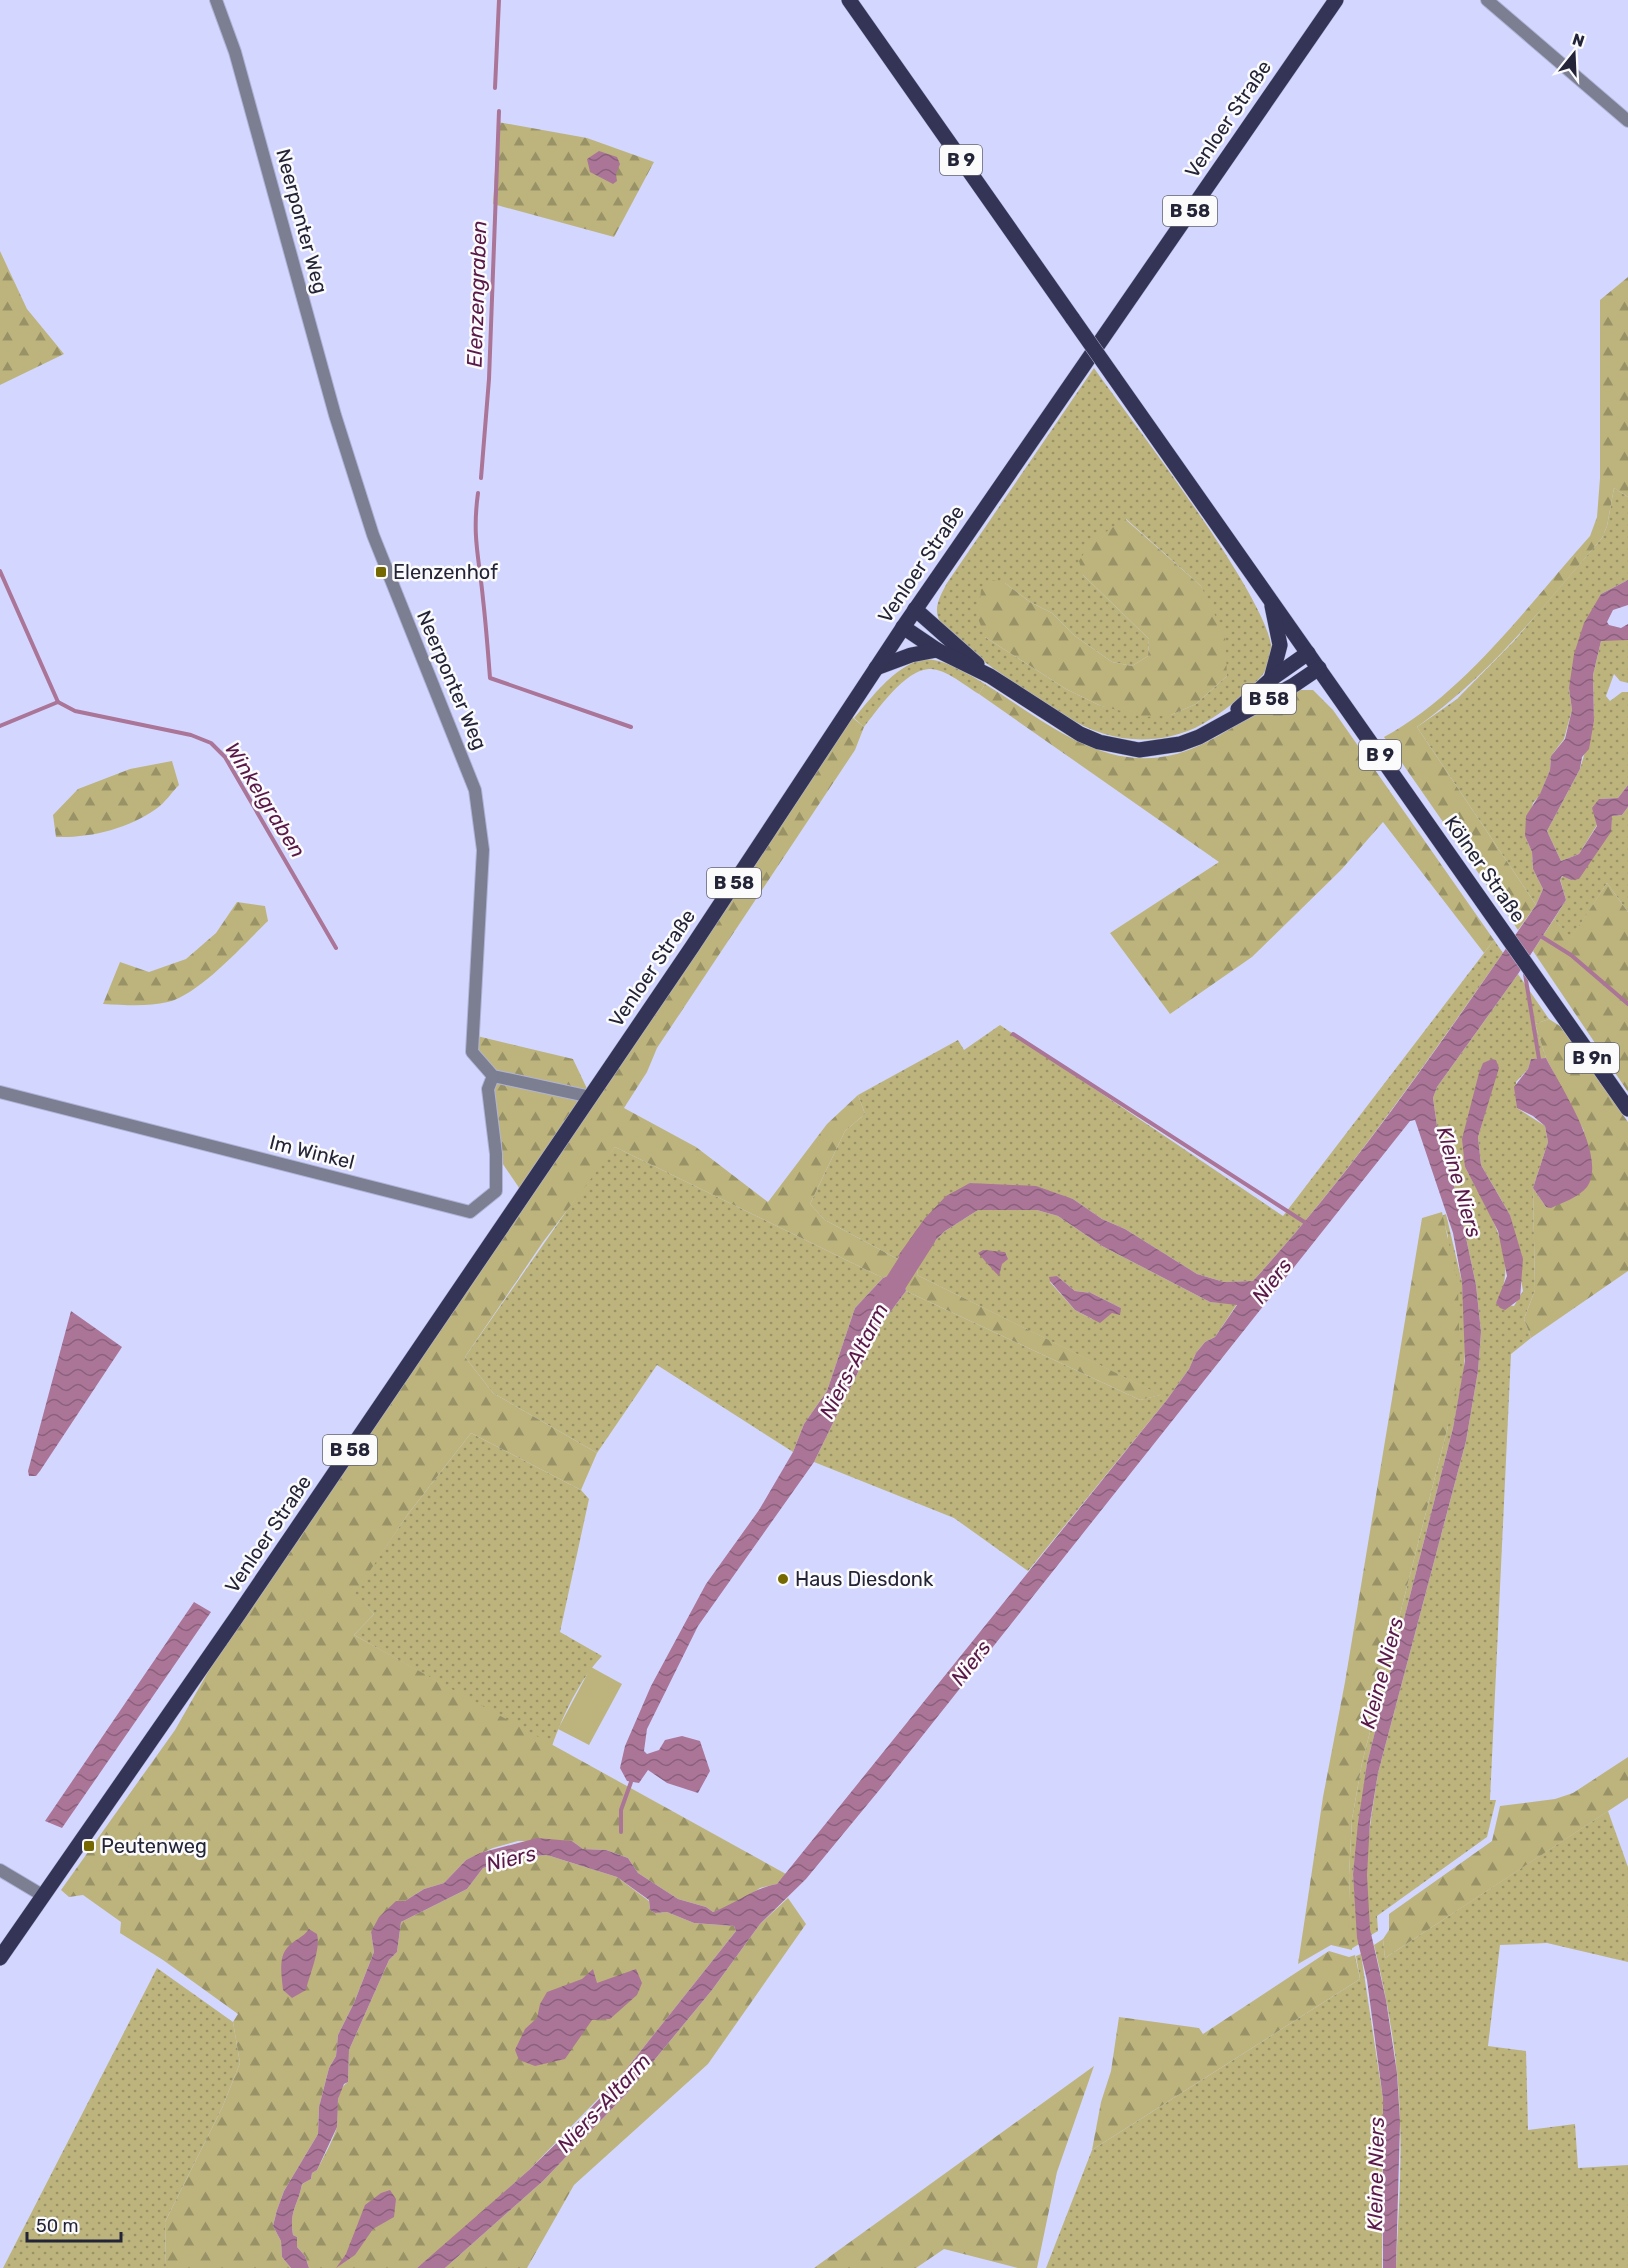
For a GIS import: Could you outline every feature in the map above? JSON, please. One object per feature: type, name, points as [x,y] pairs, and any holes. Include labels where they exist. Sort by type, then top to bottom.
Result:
[{"type":"main road","name":"B 9","points":[[849,0],[1308,653]]},
{"type":"main road","name":"Venloer Straße","points":[[0,1958],[238,1615],[591,1097],[915,609],[1336,0]]},
{"type":"main road","points":[[1271,600],[1280,645],[1271,679]]},
{"type":"main road","name":"B 58","points":[[915,609],[990,676]]},
{"type":"main road","name":"B 58","points":[[903,627],[937,650],[990,676],[1071,729],[1099,742],[1139,750],[1180,744],[1217,727],[1294,685],[1319,668]]},
{"type":"main road","points":[[876,668],[911,655],[937,650]]},
{"type":"main road","name":"B 58","points":[[1217,727],[1271,679],[1308,653]]},
{"type":"main road","name":"Kölner Straße","points":[[1308,653],[1628,1109]]},
{"type":"street","name":"Neerponter Weg","points":[[216,0],[235,52],[335,415],[373,535],[393,591],[445,709],[476,790],[483,850],[472,1052],[493,1076]]},
{"type":"street","points":[[1487,0],[1628,121]]},
{"type":"street","name":"Im Winkel","points":[[0,1092],[470,1212],[496,1191],[496,1154],[488,1089],[493,1076]]},
{"type":"street","points":[[493,1076],[591,1097]]},
{"type":"street","points":[[0,1870],[42,1895]]},
{"type":"green space","points":[[498,122],[587,138],[654,162],[614,237],[493,204]]},
{"type":"green space","points":[[0,251],[27,309],[64,354],[0,385]]},
{"type":"green space","points":[[1628,277],[1628,497],[1614,488],[1607,526],[1602,538],[1537,614],[1492,662],[1469,685],[1417,727],[1536,905],[1518,930],[1384,737],[1414,719],[1468,672],[1494,646],[1590,536],[1597,517],[1600,478],[1600,300]]},
{"type":"green space","points":[[1094,368],[1167,468],[1227,556],[1251,597],[1267,631],[1272,655],[1269,665],[1253,686],[1229,707],[1205,723],[1179,734],[1162,738],[1129,739],[1113,736],[1097,732],[1066,716],[996,670],[958,640],[945,628],[937,613],[939,599],[947,583]],"holes":[[[1126,519],[1201,586],[1227,676],[1196,704],[1171,715],[1101,706],[1066,689],[985,637],[1005,583],[1030,602],[1052,613],[1075,636],[1112,662],[1132,666],[1148,656],[1149,639],[1083,575]]]},
{"type":"green space","points":[[1614,488],[1628,497],[1628,580],[1601,594],[1569,688],[1572,710],[1564,739],[1551,756],[1550,770],[1540,795],[1533,803],[1525,836],[1532,852],[1533,869],[1543,889],[1536,905],[1417,727],[1457,699],[1514,641],[1602,538],[1607,526]]},
{"type":"green space","points":[[1125,519],[1201,586],[1225,636],[1227,676],[1196,704],[1171,715],[1146,717],[1101,706],[1066,689],[985,637],[978,618],[981,590],[989,579],[1005,583],[1030,602],[1052,613],[1075,636],[1112,662],[1132,666],[1148,656],[1149,639],[1083,575],[1079,561],[1091,542]]},
{"type":"green space","points":[[1628,640],[1628,683],[1620,681],[1614,674],[1606,696],[1610,701],[1622,692],[1628,692],[1628,785],[1618,798],[1599,799],[1597,825],[1579,854],[1561,861],[1547,831],[1580,769],[1594,721],[1593,675],[1601,641]]},
{"type":"green space","points":[[922,659],[947,664],[985,684],[979,694],[942,671],[929,669],[920,671],[901,683],[892,692],[864,727],[854,718],[893,676],[911,663]]},
{"type":"green space","points":[[985,684],[1060,732],[1086,745],[1112,754],[1139,758],[1168,756],[1198,746],[1295,690],[1313,690],[1333,710],[1494,940],[1484,953],[1383,822],[1341,870],[1252,957],[1170,1014],[1110,933],[1219,862],[979,694]]},
{"type":"green space","points":[[847,713],[864,727],[855,750],[657,1048],[647,1072],[624,1108],[696,1147],[768,1202],[827,1124],[858,1095],[865,1114],[845,1131],[810,1204],[825,1220],[918,1270],[917,1275],[1161,1395],[1140,1400],[906,1291],[904,1281],[893,1274],[883,1278],[615,1147],[543,1242],[465,1357],[493,1393],[597,1453],[581,1490],[471,1433],[408,1514],[355,1593],[374,1614],[354,1635],[786,1874],[777,1884],[760,1888],[740,1902],[713,1912],[706,1907],[678,1899],[638,1873],[628,1858],[606,1850],[583,1849],[572,1841],[518,1841],[493,1848],[466,1860],[444,1883],[424,1889],[405,1901],[371,1932],[374,1952],[354,2003],[338,2035],[336,2056],[329,2068],[319,2107],[318,2134],[284,2191],[273,2226],[281,2241],[282,2257],[291,2268],[166,2268],[165,2222],[222,2108],[240,2063],[233,2022],[238,2014],[163,1960],[120,1933],[121,1922],[83,1895],[69,1897],[61,1890],[175,1730],[253,1593]]},
{"type":"green space","points":[[172,761],[179,785],[156,809],[133,822],[108,831],[82,836],[56,837],[53,815],[78,789],[130,769]]},
{"type":"green space","points":[[1628,807],[1628,912],[1607,883],[1571,939],[1554,919],[1566,900],[1560,879],[1563,876],[1571,880],[1612,816],[1622,815]]},
{"type":"green space","points":[[1607,883],[1628,912],[1628,1092],[1533,951],[1554,919],[1571,938]]},
{"type":"green space","points":[[237,902],[265,906],[268,921],[234,955],[194,989],[160,1004],[103,1004],[120,962],[149,972],[186,959],[216,933]]},
{"type":"green space","points":[[1494,940],[1503,953],[1444,1038],[1320,1203],[1253,1281],[1224,1282],[1197,1274],[1125,1229],[1102,1219],[1073,1199],[970,1183],[913,1238],[899,1256],[912,1263],[945,1231],[978,1210],[1037,1210],[1058,1216],[1102,1246],[1210,1302],[1237,1304],[1215,1337],[1205,1342],[1196,1353],[1189,1369],[1166,1401],[1028,1571],[954,1518],[814,1462],[882,1323],[906,1291],[1140,1400],[1160,1395],[917,1275],[918,1270],[825,1220],[810,1204],[845,1131],[865,1114],[858,1095],[958,1040],[964,1050],[1000,1025],[1283,1216]],"holes":[[[1057,1276],[1075,1291],[1091,1293],[1121,1308],[1092,1319],[1075,1310],[1050,1282]]]},
{"type":"green space","points":[[1518,974],[1549,1019],[1535,1024],[1546,1058],[1531,1059],[1528,1069],[1516,1082],[1517,1108],[1545,1126],[1548,1142],[1533,1188],[1535,1290],[1524,1319],[1531,1338],[1511,1354],[1490,1800],[1496,1800],[1487,1837],[1377,1916],[1378,1931],[1371,1935],[1366,1875],[1369,1834],[1378,1773],[1466,1441],[1478,1371],[1481,1332],[1476,1285],[1458,1200],[1437,1126],[1433,1098],[1437,1087]],"holes":[[[1498,1068],[1478,1137],[1481,1165],[1510,1215],[1523,1291],[1514,1306],[1496,1303],[1503,1286],[1505,1269],[1503,1251],[1491,1216],[1465,1167]]]},
{"type":"green space","points":[[1549,1019],[1560,1026],[1628,1122],[1628,1271],[1531,1338],[1524,1319],[1535,1290],[1533,1188],[1546,1207],[1584,1131],[1546,1058],[1535,1024]]},
{"type":"green space","points":[[473,1035],[573,1059],[591,1097],[524,1195],[496,1154],[492,1076],[472,1052]]},
{"type":"green space","points":[[615,1147],[883,1278],[855,1308],[827,1391],[804,1424],[793,1452],[657,1365],[597,1453],[493,1393],[465,1357],[593,1173]]},
{"type":"green space","points":[[1442,1212],[1458,1284],[1460,1369],[1448,1426],[1362,1763],[1352,1819],[1349,1875],[1352,1950],[1331,1945],[1298,1964],[1323,1797],[1345,1682],[1422,1218]]},
{"type":"green space","points":[[1446,1214],[1462,1282],[1466,1332],[1464,1370],[1453,1428],[1367,1763],[1353,1874],[1359,1944],[1351,1949],[1349,1875],[1352,1819],[1362,1763],[1448,1426],[1448,1236],[1442,1216]]},
{"type":"green space","points":[[471,1433],[581,1490],[589,1499],[560,1632],[602,1656],[586,1675],[573,1698],[552,1746],[354,1635],[374,1614],[354,1593],[408,1514]]},
{"type":"green space","points":[[591,1667],[622,1684],[589,1745],[558,1729]]},
{"type":"green space","points":[[1628,1757],[1628,1798],[1385,1958],[1383,1939],[1389,1930],[1389,1914],[1492,1841],[1500,1806],[1555,1799],[1573,1793]]},
{"type":"green space","points":[[1608,1811],[1628,1867],[1628,1962],[1547,1943],[1500,1945],[1488,2046],[1526,2051],[1528,2130],[1575,2124],[1578,2168],[1628,2165],[1628,2268],[1396,2268],[1400,2158],[1399,2100],[1392,2033],[1374,1945],[1383,1939],[1385,1958]]},
{"type":"green space","points":[[547,1855],[617,1877],[649,1901],[650,1910],[655,1913],[667,1912],[694,1923],[734,1926],[736,1931],[624,2072],[529,2170],[417,2268],[309,2268],[305,2256],[297,2247],[297,2237],[293,2235],[293,2214],[302,2184],[311,2179],[312,2173],[317,2170],[336,2131],[339,2096],[348,2082],[349,2050],[389,1960],[397,1952],[401,1922],[467,1889],[483,1868],[522,1857]]},
{"type":"green space","points":[[788,1898],[806,1924],[708,2064],[574,2185],[527,2268],[445,2268],[543,2181],[628,2092],[712,1990],[760,1924]]},
{"type":"green space","points":[[1329,1951],[1349,1957],[1355,1955],[1360,1979],[1092,2150],[1101,2102],[1111,2071],[1119,2017],[1199,2028],[1203,2034]]},
{"type":"green space","points":[[1361,1954],[1383,2099],[1382,2268],[1046,2268],[1092,2150],[1360,1979],[1356,1956]]},
{"type":"green space","points":[[157,1968],[233,2022],[240,2063],[222,2108],[165,2222],[166,2268],[3,2268]]},
{"type":"green space","points":[[1094,2066],[1057,2172],[1037,2268],[1018,2268],[944,2249],[916,2268],[814,2268]]},
{"type":"water","points":[[599,151],[617,157],[620,164],[616,174],[617,181],[613,184],[590,172],[587,159]]},
{"type":"water","name":"Niers","points":[[1628,580],[1628,605],[1613,610],[1607,622],[1609,625],[1621,628],[1628,624],[1628,640],[1601,641],[1593,675],[1594,721],[1589,749],[1582,757],[1580,769],[1547,831],[1561,861],[1579,854],[1597,826],[1592,808],[1599,799],[1618,798],[1628,785],[1628,807],[1622,815],[1612,816],[1611,832],[1579,879],[1571,880],[1562,876],[1560,880],[1566,900],[1518,974],[1437,1087],[1433,1098],[1437,1126],[1458,1200],[1476,1285],[1481,1332],[1478,1371],[1466,1441],[1378,1773],[1370,1822],[1367,1875],[1370,1929],[1386,2000],[1397,2073],[1400,2122],[1396,2268],[1383,2268],[1383,2099],[1367,1980],[1357,1938],[1353,1874],[1367,1763],[1453,1428],[1465,1361],[1462,1282],[1453,1233],[1415,1120],[1410,1121],[881,1788],[806,1879],[760,1924],[712,1990],[628,2092],[543,2181],[445,2268],[417,2268],[529,2170],[578,2122],[624,2072],[736,1931],[734,1926],[694,1923],[667,1912],[655,1913],[650,1910],[649,1900],[617,1877],[547,1855],[522,1857],[483,1868],[467,1889],[401,1922],[397,1952],[389,1960],[349,2050],[348,2082],[344,2084],[338,2099],[337,2127],[317,2170],[312,2173],[311,2179],[302,2184],[293,2214],[293,2235],[297,2237],[297,2247],[305,2256],[309,2268],[291,2268],[282,2257],[281,2241],[273,2226],[277,2210],[284,2191],[318,2134],[319,2107],[329,2068],[336,2056],[338,2035],[354,2003],[374,1952],[371,1932],[379,1917],[396,1901],[405,1901],[424,1889],[444,1883],[466,1860],[480,1853],[537,1838],[572,1841],[583,1849],[606,1850],[628,1858],[638,1873],[678,1899],[706,1907],[713,1912],[760,1889],[777,1884],[1166,1401],[1189,1369],[1196,1353],[1205,1342],[1215,1337],[1237,1305],[1210,1302],[1102,1246],[1058,1216],[1037,1210],[978,1210],[945,1231],[912,1263],[898,1256],[925,1218],[946,1196],[970,1183],[1036,1186],[1073,1199],[1102,1219],[1125,1229],[1197,1274],[1224,1282],[1253,1281],[1292,1237],[1366,1145],[1536,905],[1543,889],[1533,869],[1532,852],[1525,836],[1526,816],[1540,794],[1550,770],[1551,756],[1565,739],[1572,710],[1569,688],[1574,654],[1584,623],[1601,594]]},
{"type":"water","points":[[1546,1058],[1580,1122],[1587,1140],[1592,1174],[1584,1191],[1551,1208],[1546,1207],[1533,1188],[1548,1142],[1545,1126],[1533,1116],[1517,1108],[1514,1087],[1528,1069],[1531,1059]]},
{"type":"water","points":[[1492,1059],[1496,1060],[1499,1068],[1478,1137],[1481,1165],[1510,1215],[1523,1259],[1520,1299],[1505,1310],[1496,1303],[1507,1276],[1498,1231],[1465,1167],[1462,1139],[1479,1073],[1483,1063]]},
{"type":"water","points":[[983,1250],[1005,1252],[1008,1259],[1002,1264],[999,1276],[978,1253]]},
{"type":"water","points":[[893,1274],[904,1281],[906,1291],[882,1323],[814,1462],[698,1626],[647,1729],[644,1751],[647,1754],[659,1750],[665,1740],[682,1736],[700,1741],[710,1771],[698,1793],[667,1783],[648,1770],[639,1783],[627,1781],[620,1768],[625,1746],[651,1686],[706,1584],[759,1510],[793,1452],[804,1424],[827,1391],[855,1308],[883,1278]]},
{"type":"water","points":[[1057,1276],[1075,1291],[1091,1293],[1121,1308],[1120,1315],[1112,1313],[1100,1323],[1075,1310],[1050,1281],[1049,1277]]},
{"type":"water","points":[[71,1311],[122,1347],[40,1471],[36,1476],[29,1476],[28,1471]]},
{"type":"water","points":[[194,1602],[211,1612],[62,1828],[45,1821]]},
{"type":"water","points":[[309,1929],[317,1934],[316,1954],[306,1990],[292,1998],[283,1990],[282,1957],[289,1945]]},
{"type":"water","points":[[593,1969],[597,1983],[636,1969],[642,1983],[637,1995],[610,2019],[592,2020],[565,2059],[535,2066],[519,2060],[515,2050],[525,2029],[537,2018],[540,2004],[547,1992],[582,1979]]},
{"type":"water","points":[[390,2190],[396,2199],[394,2217],[373,2229],[355,2255],[336,2268],[346,2254],[365,2205],[381,2193]]},
{"type":"waterway","name":"Elenzengraben","points":[[495,88],[499,0]]},
{"type":"waterway","name":"Elenzengraben","points":[[481,478],[489,379],[499,111]]},
{"type":"waterway","name":"Elenzengraben","points":[[478,493],[476,535],[490,678],[631,727]]},
{"type":"waterway","name":"Winkelgraben","points":[[0,571],[58,702],[75,711],[191,735],[211,743],[225,757],[336,948]]},
{"type":"waterway","points":[[0,726],[58,702]]},
{"type":"waterway","points":[[1539,935],[1571,955],[1628,1004]]},
{"type":"waterway","points":[[1525,974],[1539,1059]]},
{"type":"waterway","points":[[1013,1034],[1309,1225]]},
{"type":"waterway","name":"Niers-Altarm","points":[[883,1303],[925,1237]]},
{"type":"waterway","points":[[621,1832],[621,1810],[631,1782]]},
{"type":"place","name":"Elenzenhof","points":[[381,572]]},
{"type":"place","name":"Haus Diesdonk","points":[[783,1579]]},
{"type":"place","name":"Peutenweg","points":[[89,1846]]},
{"type":"water label","name":"Kleine Niers","points":[[1459,1182]]},
{"type":"water label","name":"Kleine Niers","points":[[1382,1673]]},
{"type":"water label","name":"Kleine Niers","points":[[1376,2174]]}]
